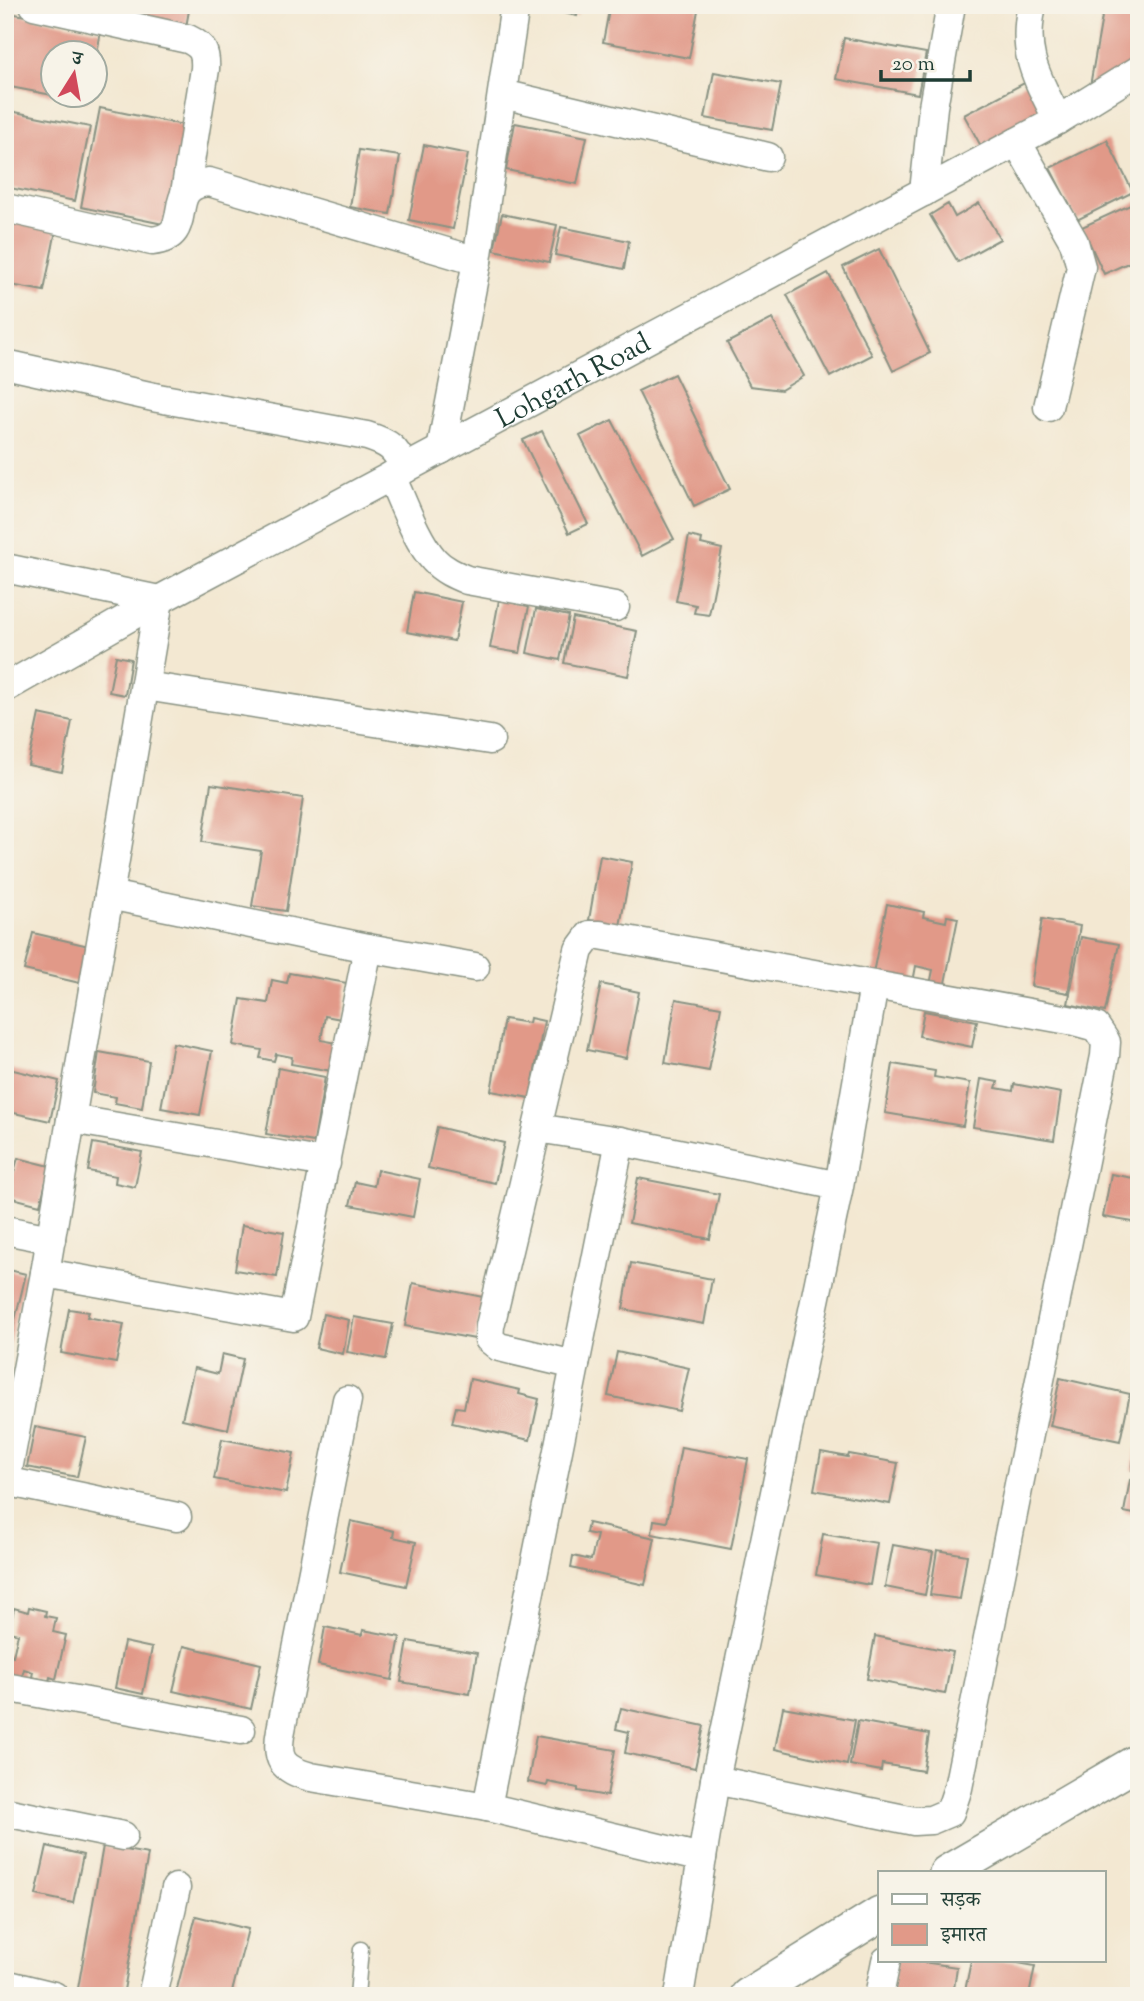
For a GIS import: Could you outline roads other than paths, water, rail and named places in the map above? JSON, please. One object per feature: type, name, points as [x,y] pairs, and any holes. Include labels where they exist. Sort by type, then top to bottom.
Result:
[{"type":"street","points":[[5,208],[152,241],[171,237],[185,193],[205,69],[205,54],[200,45],[188,39],[34,5]]},
{"type":"street","points":[[441,450],[477,261],[515,5]]},
{"type":"street","points":[[925,192],[933,107],[951,5]]},
{"type":"street","points":[[1032,5],[1026,29],[1028,50],[1035,73],[1058,120]]},
{"type":"street","name":"Lohgarh Road","points":[[5,688],[159,600],[1058,120],[1139,71]]},
{"type":"street","points":[[503,94],[768,157]]},
{"type":"street","points":[[1017,142],[1074,243],[1081,267],[1048,407]]},
{"type":"street","points":[[185,193],[191,187],[209,183],[477,261]]},
{"type":"street","points":[[5,364],[158,398],[384,441],[397,452],[398,473],[425,547],[434,561],[446,571],[467,580],[615,607]]},
{"type":"street","points":[[5,568],[159,600],[51,1239],[6,1483],[177,1517]]},
{"type":"street","points":[[145,686],[490,740]]},
{"type":"street","points":[[109,895],[475,967]]},
{"type":"street","points":[[575,1365],[499,1347],[489,1339],[569,986],[579,950],[590,935],[1074,1021],[1096,1027],[1106,1042],[961,1775],[950,1812],[931,1820],[914,1821],[715,1780]]},
{"type":"street","points":[[45,1273],[293,1317],[368,948]]},
{"type":"street","points":[[679,1996],[715,1780],[839,1186],[874,985]]},
{"type":"street","points":[[71,1119],[326,1163]]},
{"type":"street","points":[[537,1128],[839,1186]]},
{"type":"street","points":[[487,1807],[620,1142]]},
{"type":"street","points":[[5,1230],[51,1239]]},
{"type":"street","points":[[347,1399],[281,1730],[278,1747],[281,1761],[292,1772],[311,1777],[487,1807],[702,1858]]},
{"type":"street","points":[[5,1687],[241,1730]]},
{"type":"street","points":[[950,1871],[1139,1761]]},
{"type":"street","points":[[5,1812],[123,1836]]},
{"type":"street","points":[[152,1996],[176,1888]]},
{"type":"street","points":[[748,1996],[878,1915]]},
{"type":"street","points":[[879,1996],[886,1962]]},
{"type":"street","points":[[5,1984],[54,1996]]},
{"type":"lane","points":[[357,1996],[360,1950]]}]
